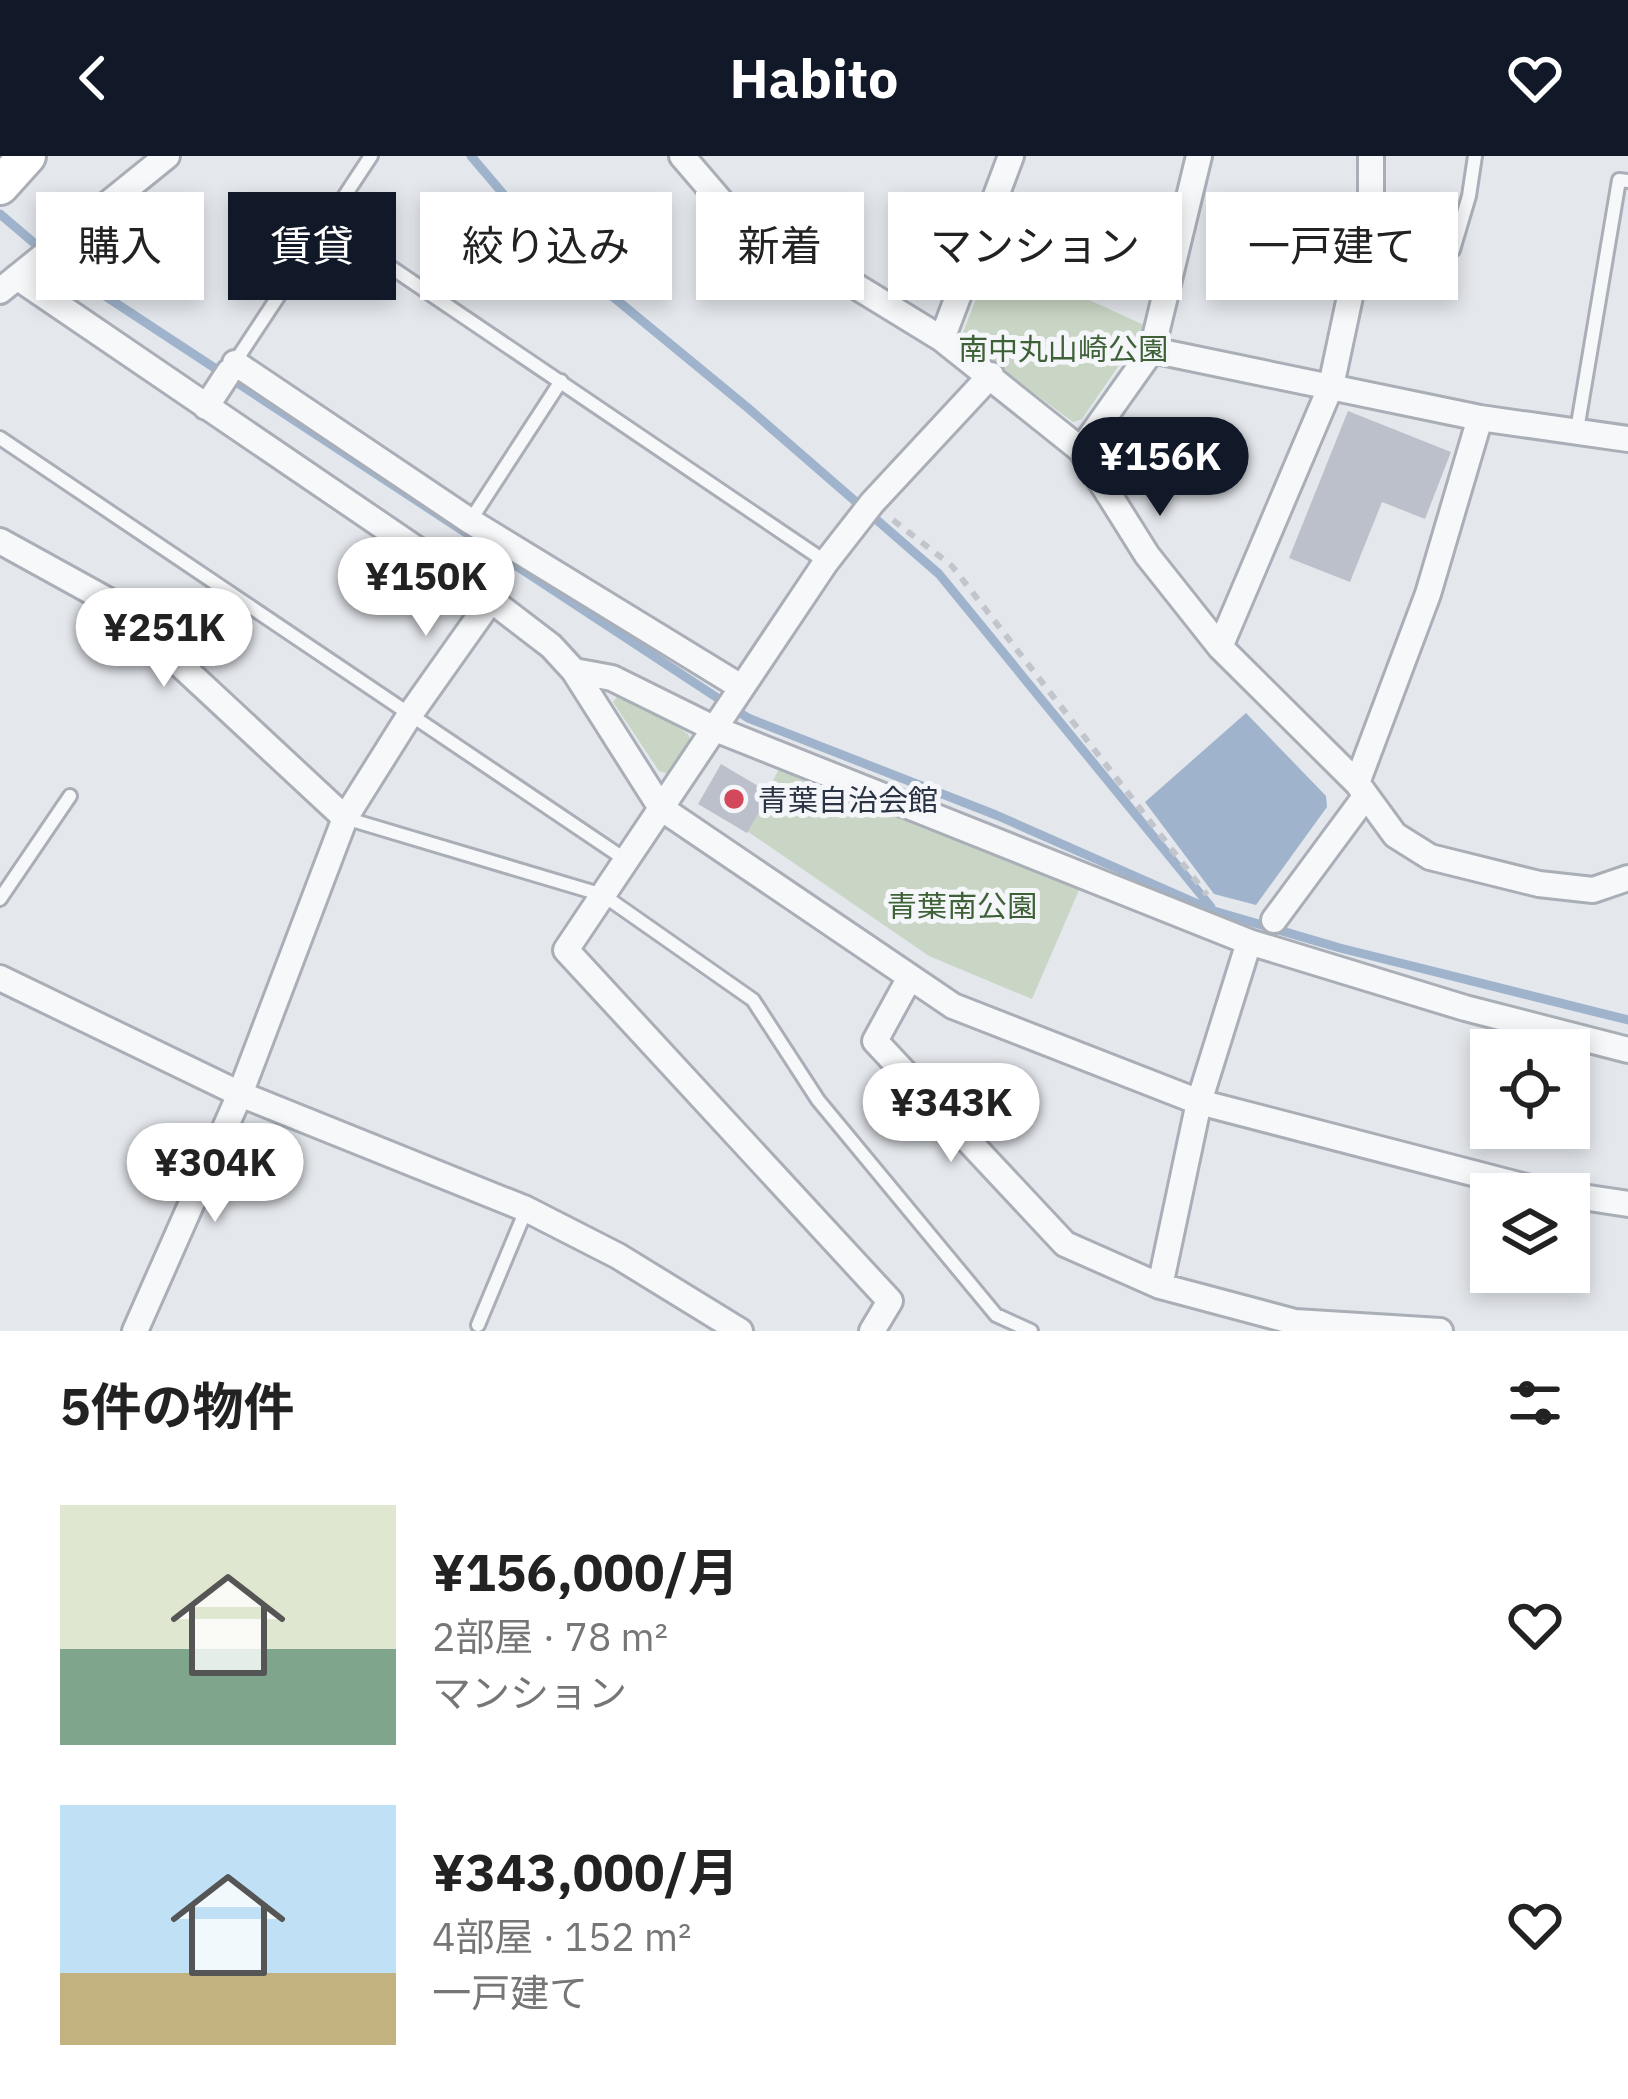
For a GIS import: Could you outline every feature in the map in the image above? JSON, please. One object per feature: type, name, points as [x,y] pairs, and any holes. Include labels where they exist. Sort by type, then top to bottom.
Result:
[{"type":"street","points":[[0,186],[27,156]]},
{"type":"street","points":[[167,156],[9,284],[210,400],[551,646],[574,671],[661,808],[953,1006],[1199,1102],[1472,1173]]},
{"type":"street","points":[[682,156],[725,206],[942,339],[1082,450],[1147,555],[1220,647],[1361,790],[1395,835],[1430,857],[1539,884],[1593,890],[1628,878]]},
{"type":"street","points":[[942,339],[1011,156]]},
{"type":"street","points":[[1082,450],[1152,350],[1199,157],[1184,156]]},
{"type":"street","points":[[1371,156],[1371,192]]},
{"type":"street","points":[[1220,647],[1331,386],[1349,300]]},
{"type":"street","points":[[1152,350],[1480,418],[1628,439]]},
{"type":"street","points":[[210,400],[232,368],[470,521],[727,708]]},
{"type":"street","points":[[872,1331],[890,1301],[566,950],[826,562],[872,502],[991,375]]},
{"type":"street","points":[[1274,920],[1361,790],[1428,594],[1480,418]]},
{"type":"street","points":[[0,541],[116,604],[345,818]]},
{"type":"street","points":[[135,1331],[240,1094],[345,818],[491,600]]},
{"type":"street","points":[[574,671],[727,708],[1249,942],[1465,1008],[1628,1050]]},
{"type":"street","points":[[1160,1286],[1199,1102],[1249,942]]},
{"type":"street","points":[[0,978],[240,1094],[526,1209],[618,1256],[740,1331]]},
{"type":"street","points":[[909,979],[875,1041],[1065,1244],[1160,1286],[1295,1322],[1440,1331]]},
{"type":"street","points":[[1590,1198],[1628,1204]]},
{"type":"lane","points":[[348,192],[371,156]]},
{"type":"lane","points":[[1458,233],[1475,156]]},
{"type":"lane","points":[[1577,430],[1619,180],[1628,181]]},
{"type":"lane","points":[[396,270],[826,562]]},
{"type":"lane","points":[[232,368],[277,300]]},
{"type":"lane","points":[[470,521],[561,381]]},
{"type":"lane","points":[[0,438],[627,861]]},
{"type":"lane","points":[[0,899],[70,796]]},
{"type":"lane","points":[[345,818],[602,895],[753,1000],[818,1100],[996,1315],[1031,1331]]},
{"type":"lane","points":[[478,1324],[526,1209]]},
{"type":"path","points":[[872,502],[952,566],[1214,904]]},
{"type":"green space","name":"南中丸山崎公園","points":[[976,300],[1089,300],[1146,326],[1082,419],[1073,422],[965,342],[963,332]]},
{"type":"green space","points":[[622,690],[688,734],[693,748],[673,775],[659,771],[613,702]]},
{"type":"green space","name":"青葉南公園","points":[[781,765],[1079,890],[1032,999],[929,956],[747,831]]},
{"type":"water","points":[[1246,713],[1326,796],[1327,807],[1256,905],[1214,894],[1145,802]]},
{"type":"building","points":[[1348,411],[1451,452],[1425,519],[1382,502],[1350,582],[1289,558]]},
{"type":"building","points":[[721,764],[770,793],[747,833],[698,804]]},
{"type":"waterway","points":[[471,156],[539,236],[939,574],[1211,907]]},
{"type":"waterway","points":[[0,214],[67,271],[748,718],[996,815],[1214,911],[1340,948],[1628,1020]]},
{"type":"place","name":"青葉自治会館","points":[[734,799]]}]
